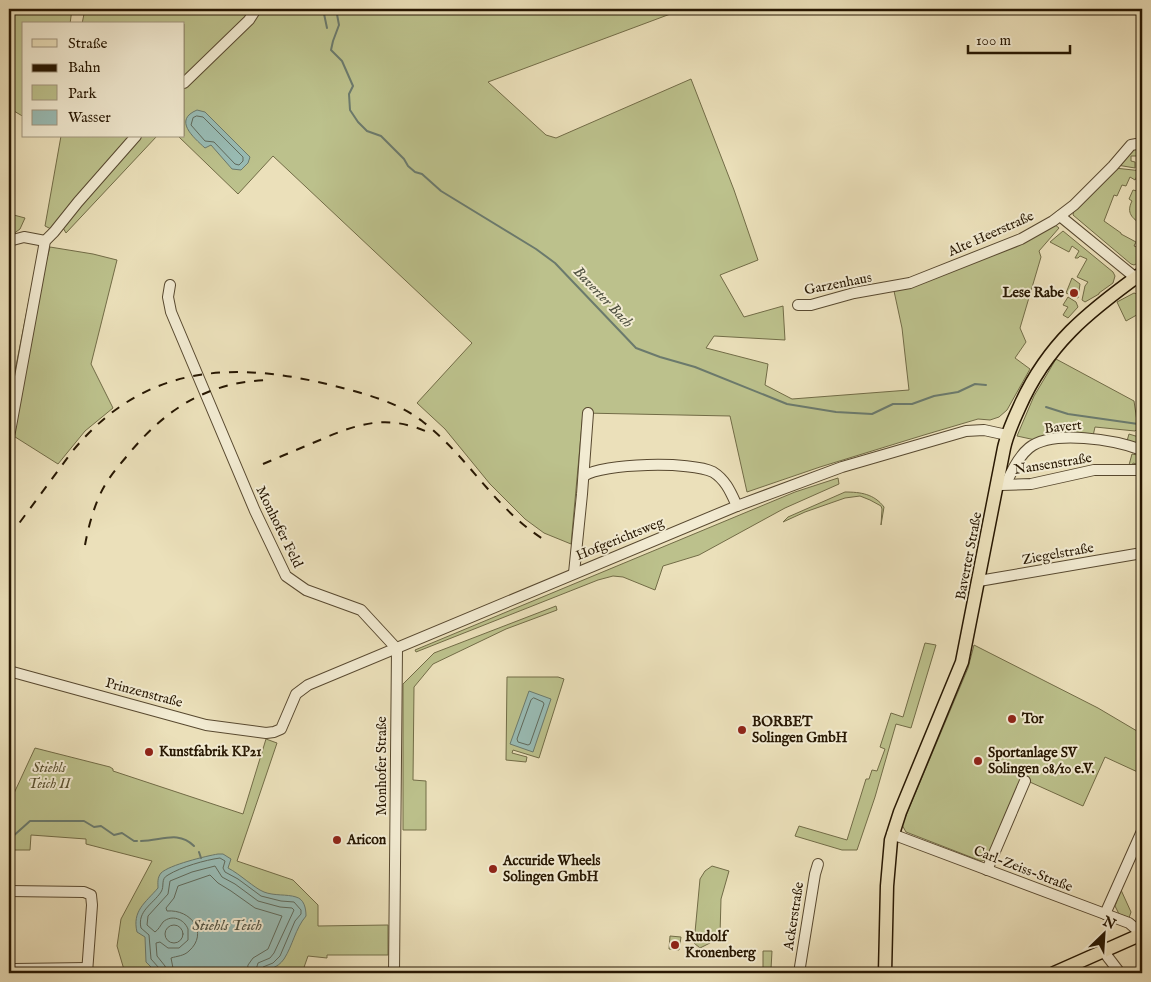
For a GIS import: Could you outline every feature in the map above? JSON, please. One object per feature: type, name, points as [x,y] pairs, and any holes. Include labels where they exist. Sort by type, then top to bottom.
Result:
[{"type":"main road","name":"Baverter Straße","points":[[885,973],[887,886],[892,834],[962,662],[1002,485],[1007,435],[1031,384],[1055,348],[1084,317],[1140,278]]},
{"type":"main road","points":[[1054,973],[1141,934]]},
{"type":"street","points":[[185,82],[249,20],[256,9]]},
{"type":"street","points":[[9,437],[45,240],[54,232],[134,138]]},
{"type":"street","name":"Alte Heerstraße","points":[[882,289],[930,276],[1012,243],[1060,216],[1094,185],[1131,144],[1142,143]]},
{"type":"street","name":"Baverter Straße","points":[[1060,216],[1140,278]]},
{"type":"street","points":[[9,241],[24,237],[45,240]]},
{"type":"street","name":"Monhofer Feld","points":[[170,285],[168,297],[171,312],[255,511],[286,576],[306,590],[361,610],[397,649]]},
{"type":"street","name":"Garzenhaus","points":[[798,305],[811,305],[854,293],[882,289]]},
{"type":"street","points":[[574,573],[588,414]]},
{"type":"street","name":"Hofgerichtsweg","points":[[274,732],[280,729],[292,701],[303,688],[738,506],[842,468],[966,431],[984,430],[1007,435]]},
{"type":"street","name":"Bavert","points":[[1002,485],[1024,453],[1029,448],[1042,443],[1070,438],[1095,439],[1123,444],[1142,450]]},
{"type":"street","points":[[584,476],[596,471],[638,466],[674,466],[702,469],[713,473],[723,481],[729,488],[738,506]]},
{"type":"street","name":"Nansenstraße","points":[[1002,485],[1031,484],[1094,470],[1142,469]]},
{"type":"street","name":"Ziegelstraße","points":[[979,581],[1142,553]]},
{"type":"street","name":"Monhofer Straße","points":[[394,973],[397,649]]},
{"type":"street","name":"Prinzenstraße","points":[[9,671],[206,725],[274,732]]},
{"type":"street","points":[[988,870],[1025,782]]},
{"type":"street","points":[[1105,914],[1142,831]]},
{"type":"street","name":"Carl-Zeiss-Straße","points":[[892,834],[1105,914],[1132,925],[1141,934]]},
{"type":"street","name":"Ackerstraße","points":[[799,973],[818,864]]},
{"type":"street","points":[[9,891],[57,891],[89,894],[92,899],[87,971],[15,969],[9,973]]},
{"type":"street","points":[[1104,952],[1120,973]]},
{"type":"green space","points":[[9,9],[72,9],[70,22],[22,22],[22,116],[9,108]]},
{"type":"green space","points":[[85,9],[677,9],[673,13],[488,82],[546,135],[556,138],[691,79],[734,190],[758,260],[720,275],[744,317],[783,306],[785,340],[714,336],[706,348],[768,364],[765,385],[792,399],[909,390],[902,328],[894,291],[1054,224],[1059,228],[1039,251],[1041,257],[1020,328],[1026,342],[1015,358],[1030,369],[1007,410],[999,417],[990,420],[978,419],[924,435],[747,492],[730,416],[583,413],[571,544],[544,533],[525,519],[490,484],[445,429],[417,403],[472,343],[273,156],[238,194],[180,138],[185,138],[185,22],[82,22]]},
{"type":"green space","points":[[61,138],[155,138],[66,233],[62,226],[51,229],[45,226]]},
{"type":"green space","points":[[1142,146],[1142,150],[1138,150],[1137,156],[1131,156],[1131,161],[1135,162],[1135,168],[1117,165],[1127,152]]},
{"type":"green space","points":[[1115,168],[1142,171],[1140,177],[1137,176],[1135,180],[1130,177],[1126,186],[1122,185],[1117,196],[1114,195],[1104,221],[1121,234],[1136,242],[1134,246],[1142,249],[1142,261],[1134,265],[1073,215],[1074,210]]},
{"type":"green space","points":[[1141,182],[1142,225],[1131,215],[1130,205],[1132,201],[1129,199],[1133,190],[1137,191]]},
{"type":"green space","points":[[10,214],[25,218],[20,229],[9,237]]},
{"type":"green space","points":[[1063,231],[1113,272],[1115,276],[1113,283],[1085,302],[1082,300],[1085,286],[1088,282],[1077,277],[1087,259],[1080,256],[1075,258],[1079,251],[1072,246],[1069,252],[1050,242]]},
{"type":"green space","points":[[40,245],[9,425],[9,401]]},
{"type":"green space","points":[[50,247],[117,260],[91,364],[113,408],[85,431],[58,464],[12,435],[40,285]]},
{"type":"green space","points":[[1072,278],[1080,284],[1078,298],[1066,293]]},
{"type":"green space","points":[[1134,293],[1142,296],[1142,312],[1126,321],[1117,302]]},
{"type":"green space","points":[[1068,297],[1076,302],[1078,307],[1068,318],[1063,315],[1068,307],[1063,305]]},
{"type":"green space","points":[[1056,359],[1134,401],[1138,428],[1135,431],[1095,427],[1093,436],[1040,441],[1017,436],[1034,396]]},
{"type":"green space","points":[[1129,434],[1142,438],[1142,446],[1127,441]]},
{"type":"green space","points":[[1132,454],[1142,456],[1140,465],[1133,463],[1132,466],[1129,465]]},
{"type":"green space","points":[[838,478],[839,484],[785,508],[699,555],[663,566],[655,590],[623,577],[613,576],[598,580],[416,652],[415,650],[795,492]]},
{"type":"green space","points":[[845,492],[867,495],[876,499],[884,507],[881,525],[881,506],[860,496],[845,498],[783,522],[788,517]]},
{"type":"green space","points":[[556,606],[557,610],[506,629],[433,664],[414,687],[413,780],[426,781],[426,830],[403,830],[403,684],[434,653]]},
{"type":"green space","points":[[925,643],[936,645],[911,728],[896,724],[875,797],[857,850],[842,850],[795,836],[799,826],[847,840],[866,779],[869,779],[872,770],[877,771],[885,749],[880,747],[891,713],[903,717]]},
{"type":"green space","name":"Sportanlage SV Solingen 08/10 e.V.","points":[[974,645],[1098,708],[1142,734],[1142,774],[1105,757],[1083,806],[1021,778],[986,860],[981,861],[906,832],[902,825],[968,668]]},
{"type":"green space","points":[[507,677],[558,677],[564,679],[539,758],[513,750],[512,753],[527,757],[526,762],[506,760]]},
{"type":"green space","name":"Stiehls Teich II","points":[[266,739],[277,743],[237,861],[293,880],[318,905],[318,926],[388,925],[388,955],[327,955],[327,958],[308,956],[302,973],[125,973],[117,946],[121,919],[152,861],[86,844],[86,839],[31,835],[30,850],[9,850],[9,804],[35,748],[110,767],[113,771],[243,814]]},
{"type":"green space","points":[[712,866],[729,871],[721,899],[720,935],[700,948],[694,943],[700,879],[705,871]]},
{"type":"green space","points":[[1121,890],[1131,912],[1129,918],[1119,914],[1115,906]]},
{"type":"green space","points":[[670,936],[681,937],[679,950],[669,949]]},
{"type":"green space","points":[[763,951],[772,951],[771,969],[796,973],[763,973]]},
{"type":"water","points":[[197,110],[205,112],[250,157],[248,163],[241,170],[232,169],[211,145],[205,148],[191,134],[186,124],[186,119]]},
{"type":"water","points":[[529,691],[551,699],[533,752],[510,744]]},
{"type":"water","name":"Stiehls Teich","points":[[223,854],[231,859],[228,868],[260,890],[272,894],[296,897],[303,902],[306,916],[299,926],[287,954],[279,965],[265,973],[157,973],[146,962],[145,937],[137,932],[136,918],[138,913],[144,903],[158,888],[158,879],[165,870],[179,864]]},
{"type":"waterway","points":[[323,9],[327,28]]},
{"type":"waterway","name":"Baverter Bach","points":[[336,9],[339,25],[331,50],[342,61],[353,86],[349,94],[350,110],[358,122],[367,131],[381,136],[404,159],[408,166],[415,172],[422,174],[441,191],[536,249],[555,263],[636,348],[695,367],[787,404],[836,412],[872,414],[893,404],[912,404],[934,396],[958,392],[975,384],[986,385]]},
{"type":"waterway","name":"Baverter Bach","points":[[1046,407],[1068,414],[1138,424]]},
{"type":"waterway","points":[[11,838],[30,821],[84,821],[94,827],[101,826],[114,835],[122,833],[137,841]]},
{"type":"waterway","points":[[141,841],[175,837],[182,838],[194,846]]},
{"type":"waterway","points":[[199,852],[201,858]]},
{"type":"railway","points":[[9,537],[71,453],[99,424],[128,401],[159,386],[191,376],[225,372],[260,373],[335,386],[381,399],[412,414],[439,435],[495,497],[525,526],[543,539]]},
{"type":"railway","points":[[85,545],[92,515],[104,486],[127,456],[157,424],[190,401],[208,392],[227,386],[271,380]]},
{"type":"railway","points":[[263,464],[335,434],[362,425],[389,422],[403,424],[432,434]]},
{"type":"place","name":"Lese Rabe","points":[[1074,293]]},
{"type":"place","name":"Tor","points":[[1012,719]]},
{"type":"place","name":"BORBET Solingen GmbH","points":[[742,730]]},
{"type":"place","name":"Kunstfabrik KP21","points":[[149,752]]},
{"type":"place","name":"Sportanlage SV Solingen 08/10 e.V.","points":[[978,761]]},
{"type":"place","name":"Aricon","points":[[337,840]]},
{"type":"place","name":"Accuride Wheels Solingen GmbH","points":[[493,869]]},
{"type":"place","name":"Rudolf Kronenberg","points":[[675,945]]}]
